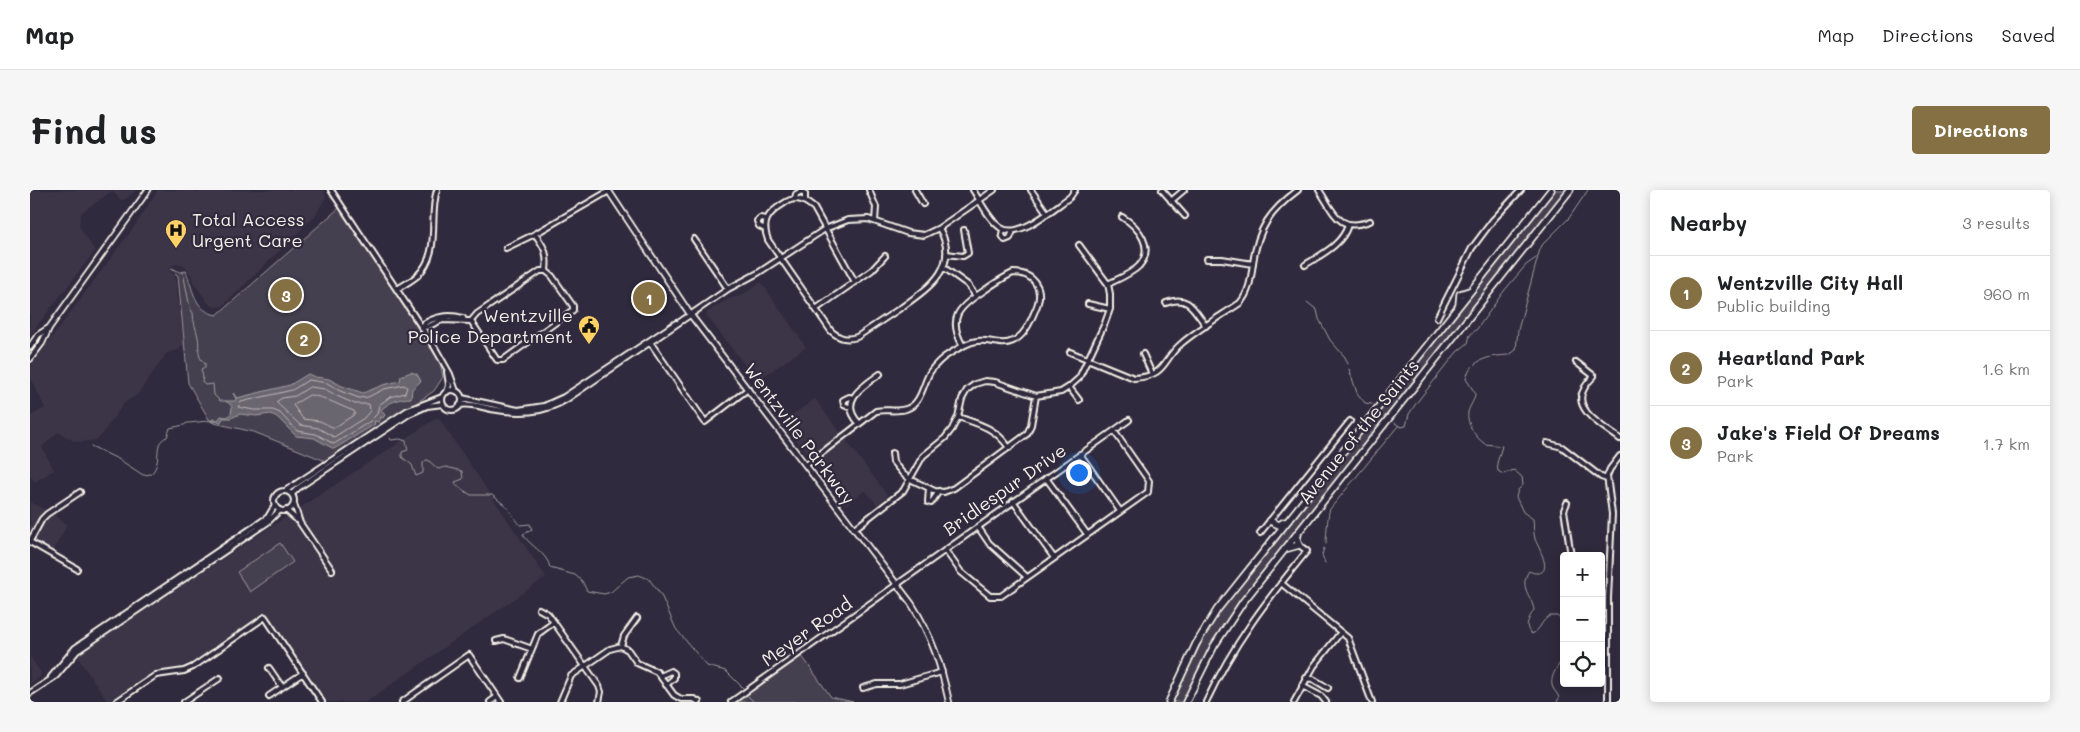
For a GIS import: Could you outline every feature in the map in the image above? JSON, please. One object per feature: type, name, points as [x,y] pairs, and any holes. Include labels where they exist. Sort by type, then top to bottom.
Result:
[{"type":"highway","name":"Avenue of the Saints","points":[[1169,702],[1208,623],[1287,520],[1551,190]]},
{"type":"highway","name":"Avenue of the Saints","points":[[1186,702],[1223,631],[1243,602],[1570,190]]},
{"type":"highway","points":[[1458,307],[1460,294],[1472,290]]},
{"type":"highway","points":[[1270,521],[1279,525],[1287,520]]},
{"type":"highway","points":[[1270,521],[1274,529],[1272,539]]},
{"type":"highway","points":[[1284,550],[1290,546],[1299,545],[1297,540],[1299,531]]},
{"type":"main road","points":[[30,359],[42,343],[48,328],[148,190]]},
{"type":"main road","name":"Wentzville Parkway","points":[[610,191],[690,314],[897,584],[926,626],[942,672],[949,702]]},
{"type":"main road","points":[[30,347],[38,335],[48,328]]},
{"type":"street","points":[[331,190],[423,327],[444,363],[456,391],[462,398],[518,410],[544,406],[564,397],[650,341]]},
{"type":"street","points":[[397,289],[416,276],[430,257],[434,240],[434,204],[437,190]]},
{"type":"street","points":[[869,190],[876,207],[875,221]]},
{"type":"street","points":[[915,190],[923,204]]},
{"type":"street","points":[[973,190],[996,223],[1003,229],[1013,231],[1027,227],[1070,197],[1075,190]]},
{"type":"street","points":[[292,494],[298,488],[409,414],[427,406],[443,404],[451,410],[460,405],[469,404],[517,413],[544,410],[567,399],[671,325],[728,289],[758,273],[825,229],[848,220],[868,219],[916,235],[924,235],[939,228],[994,190]]},
{"type":"street","points":[[1031,190],[1047,213]]},
{"type":"street","points":[[1162,190],[1185,216]]},
{"type":"street","points":[[1172,202],[1184,190]]},
{"type":"street","points":[[1070,352],[1134,378],[1152,374],[1166,364],[1181,343],[1240,303],[1246,295],[1259,235],[1266,221],[1275,208],[1298,190]]},
{"type":"street","points":[[1319,190],[1334,216],[1348,225],[1370,221]]},
{"type":"street","points":[[1437,318],[1472,248],[1510,199],[1521,190]]},
{"type":"street","points":[[506,248],[535,234],[610,191]]},
{"type":"street","points":[[794,199],[796,194],[802,191],[805,194],[804,201]]},
{"type":"street","points":[[855,282],[814,208],[804,201],[794,199],[772,211],[766,219],[764,229],[768,240],[831,331],[837,336],[847,339],[857,337],[927,289],[938,278],[946,254],[945,237],[939,228]]},
{"type":"street","points":[[1108,284],[1139,266],[1145,253],[1144,238],[1132,222],[1122,217]]},
{"type":"street","points":[[764,229],[759,226],[758,221],[760,218],[766,219]]},
{"type":"street","points":[[1306,265],[1340,241],[1348,225]]},
{"type":"street","points":[[1003,229],[1002,235],[1005,240],[1010,238],[1013,231]]},
{"type":"street","points":[[946,254],[966,256],[968,253],[964,230]]},
{"type":"street","points":[[535,234],[545,248],[548,258],[546,271]]},
{"type":"street","points":[[694,239],[728,289]]},
{"type":"street","points":[[854,529],[903,490],[923,456],[945,438],[952,429],[958,417],[962,399],[967,390],[975,384],[986,381],[1036,396],[1052,394],[1070,387],[1079,378],[1089,360],[1110,308],[1110,294],[1108,284],[1079,246]]},
{"type":"street","points":[[816,309],[872,270],[886,256]]},
{"type":"street","points":[[1207,259],[1222,259],[1253,264]]},
{"type":"street","points":[[943,267],[968,285],[976,296]]},
{"type":"street","points":[[546,271],[552,276],[574,306],[573,310],[503,360],[494,358],[471,321],[477,314],[524,282],[540,272],[546,271]]},
{"type":"street","points":[[806,464],[876,411],[884,409],[902,410],[913,406],[936,364],[949,354],[979,340],[1003,343],[1015,340],[1028,327],[1038,304],[1040,296],[1035,282],[1029,276],[1013,273],[976,296],[961,308],[955,323],[963,346]]},
{"type":"street","points":[[1452,287],[1460,294]]},
{"type":"street","points":[[1166,303],[1176,299],[1184,301],[1192,307],[1206,326]]},
{"type":"street","points":[[1088,304],[1110,308]]},
{"type":"street","points":[[423,327],[441,320],[471,321]]},
{"type":"street","points":[[650,341],[705,422],[748,389]]},
{"type":"street","points":[[1143,354],[1152,374]]},
{"type":"street","points":[[1576,362],[1594,376],[1600,377]]},
{"type":"street","points":[[30,692],[56,676],[71,653],[81,644],[268,517],[275,505],[277,494],[285,491],[408,410],[442,397],[447,392],[449,385],[447,372]]},
{"type":"street","points":[[859,423],[852,416],[853,398],[860,388],[880,374]]},
{"type":"street","points":[[1594,376],[1584,389],[1581,396],[1582,404],[1592,418],[1620,439]]},
{"type":"street","points":[[1070,387],[1079,400]]},
{"type":"street","points":[[447,392],[456,391]]},
{"type":"street","points":[[851,408],[844,405],[843,400],[849,396],[853,398]]},
{"type":"street","points":[[892,453],[893,462],[903,474],[929,488],[944,492],[954,488],[1022,439],[1031,426],[1036,396]]},
{"type":"street","points":[[442,397],[443,404]]},
{"type":"street","points":[[460,405],[462,398]]},
{"type":"street","points":[[958,417],[986,426],[994,431],[1009,448]]},
{"type":"street","name":"Bridlespur Drive","points":[[897,584],[1129,420]]},
{"type":"street","points":[[1260,533],[1350,421]]},
{"type":"street","points":[[945,550],[962,572],[990,596],[1001,596],[1148,492],[1149,481],[1114,431]]},
{"type":"street","points":[[1547,443],[1562,448],[1601,477],[1607,478]]},
{"type":"street","points":[[1080,454],[1120,511]]},
{"type":"street","points":[[1608,702],[1608,598],[1612,514],[1607,478],[1610,469],[1620,456]]},
{"type":"street","points":[[1046,478],[1087,534]]},
{"type":"street","points":[[929,488],[928,502],[931,503],[939,491]]},
{"type":"street","points":[[285,491],[292,494],[295,500],[294,504],[300,523]]},
{"type":"street","points":[[77,569],[30,541],[42,519],[47,514],[80,492]]},
{"type":"street","points":[[1013,501],[1054,558]]},
{"type":"street","points":[[1567,503],[1564,510],[1570,552]]},
{"type":"street","points":[[275,505],[280,510],[286,510],[294,504]]},
{"type":"street","points":[[63,665],[77,651],[268,522],[280,510]]},
{"type":"street","points":[[286,510],[300,523],[332,570]]},
{"type":"street","points":[[978,527],[989,543],[1027,577]]},
{"type":"street","points":[[1206,702],[1238,641],[1306,551],[1299,545]]},
{"type":"street","points":[[1281,583],[1348,638],[1372,702]]},
{"type":"street","name":"Meyer Road","points":[[731,702],[897,584]]},
{"type":"street","points":[[539,609],[548,614],[599,686],[601,692],[599,702]]},
{"type":"street","points":[[116,702],[156,675],[184,671],[193,667],[265,617],[322,702]]},
{"type":"street","points":[[622,646],[624,636],[637,618]]},
{"type":"street","points":[[520,678],[525,670],[538,634],[554,622]]},
{"type":"street","points":[[1294,702],[1314,666],[1341,632]]},
{"type":"street","points":[[496,641],[504,639],[532,649]]},
{"type":"street","points":[[560,702],[571,676],[610,649],[622,646],[628,650],[637,662],[643,666],[650,667],[660,676],[674,696],[681,699],[694,699],[699,702]]},
{"type":"street","points":[[402,702],[469,655],[501,702]]},
{"type":"street","points":[[269,668],[282,687]]},
{"type":"street","points":[[660,676],[672,670],[674,678],[666,684]]},
{"type":"street","points":[[863,688],[877,684],[900,684],[942,672]]},
{"type":"street","points":[[270,696],[303,673]]},
{"type":"street","points":[[184,702],[220,678]]},
{"type":"street","points":[[1306,678],[1312,679],[1328,688]]},
{"type":"street","points":[[1302,686],[1321,696],[1326,702]]},
{"type":"street","points":[[490,702],[497,696]]},
{"type":"shaded area","points":[[30,190],[136,190],[126,199],[121,200],[112,191],[81,213],[79,226],[95,251],[30,335]]},
{"type":"shaded area","points":[[158,190],[193,190],[198,193],[201,190],[324,190],[326,197],[315,216],[223,306],[214,307],[209,304],[185,267],[180,264],[172,265],[169,270],[175,276],[184,345],[178,350],[167,353],[137,395],[124,403],[101,436],[96,440],[74,441],[58,432],[42,447],[54,470],[35,482],[30,476],[30,416],[45,408],[30,377],[30,367],[136,224]]},
{"type":"shaded area","points":[[1554,190],[1568,190],[1246,594],[1219,632],[1184,702],[1172,702],[1208,629],[1231,597]]},
{"type":"shaded area","points":[[339,208],[440,362],[443,377],[434,391],[328,462],[254,432],[210,421],[188,383],[178,276],[171,269],[180,272],[186,271],[195,298],[199,304],[209,313],[217,315]]},
{"type":"shaded area","points":[[761,282],[806,347],[757,381],[706,315],[707,312],[728,299],[742,295]]},
{"type":"shaded area","points":[[815,399],[888,496],[877,505],[865,490],[846,505],[782,422]]},
{"type":"shaded area","points":[[438,417],[546,577],[366,702],[328,702],[269,618],[194,670],[189,663],[181,667],[156,671],[108,702],[76,655]]},
{"type":"shaded area","points":[[30,502],[55,515],[67,525],[53,551],[30,537]]},
{"type":"shaded area","points":[[280,543],[293,562],[250,592],[237,572]]},
{"type":"shaded area","points":[[802,656],[831,697],[853,702],[736,702]]},
{"type":"shaded area","points":[[30,657],[41,673],[40,677],[30,684]]},
{"type":"water","points":[[411,372],[417,374],[421,381],[412,389],[411,398],[391,403],[381,410],[385,415],[383,418],[380,417],[379,422],[374,421],[375,424],[334,449],[314,438],[296,436],[277,417],[271,414],[256,416],[240,414],[231,418],[223,418],[221,422],[211,421],[213,419],[218,420],[221,416],[227,417],[231,414],[232,407],[225,401],[235,401],[233,393],[237,398],[290,385],[308,374],[329,379],[342,386],[363,393],[400,381],[401,376]]},
{"type":"waterway","points":[[1560,619],[1557,616],[1550,616],[1532,634],[1529,631],[1527,625],[1534,610],[1525,587],[1526,577],[1529,571],[1541,572],[1545,564],[1535,539],[1533,519],[1523,512],[1516,497],[1518,490],[1523,485],[1522,477],[1514,470],[1503,474],[1498,471],[1497,463],[1502,446],[1485,444],[1478,438],[1470,426],[1468,412],[1475,393],[1466,379],[1477,362],[1489,357],[1509,355],[1516,350],[1518,330],[1540,249],[1569,218],[1588,190]]},
{"type":"waterway","points":[[1395,423],[1401,427],[1406,426],[1409,414],[1417,402],[1457,352],[1468,343],[1470,335],[1477,329],[1504,291],[1526,265],[1536,258]]},
{"type":"waterway","points":[[183,272],[198,337],[199,355],[205,363],[205,367],[201,369],[202,382],[205,385],[213,384],[214,395],[220,401],[225,401]]},
{"type":"waterway","points":[[1307,302],[1317,310],[1319,319],[1330,340],[1345,357],[1348,364]]},
{"type":"waterway","points":[[1349,369],[1357,393],[1365,403],[1372,404]]},
{"type":"waterway","points":[[91,446],[120,460],[143,475],[151,474],[157,464],[160,443],[167,437],[170,428],[187,423],[212,420]]},
{"type":"waterway","points":[[1326,544],[1330,509],[1398,426]]},
{"type":"waterway","points":[[390,438],[391,440],[400,439],[406,441],[408,450],[402,452],[402,457],[412,465],[416,476],[423,473],[423,463],[426,460],[438,469],[446,467],[462,471],[463,479],[455,482],[457,486],[471,495],[492,495],[506,506],[520,525],[530,524],[532,530],[523,534],[546,558],[550,568],[575,575],[582,581],[587,591],[604,594],[611,592],[628,577],[639,575],[649,579],[661,595],[676,629],[707,666],[726,671],[743,688]]},
{"type":"waterway","points":[[1324,548],[1322,555],[1325,563]]},
{"type":"waterway","points":[[1557,702],[1559,698],[1553,688],[1552,680],[1560,663]]},
{"type":"waterway","points":[[748,696],[754,702]]},
{"type":"place","name":"Total Access Urgent Care","points":[[176,249]]},
{"type":"place","name":"Jake's Field Of Dreams","points":[[286,295]]},
{"type":"place","name":"Wentzville City Hall","points":[[649,298]]},
{"type":"place","name":"Heartland Park","points":[[304,339]]},
{"type":"place","name":"Wentzville Police Department","points":[[589,345]]}]
